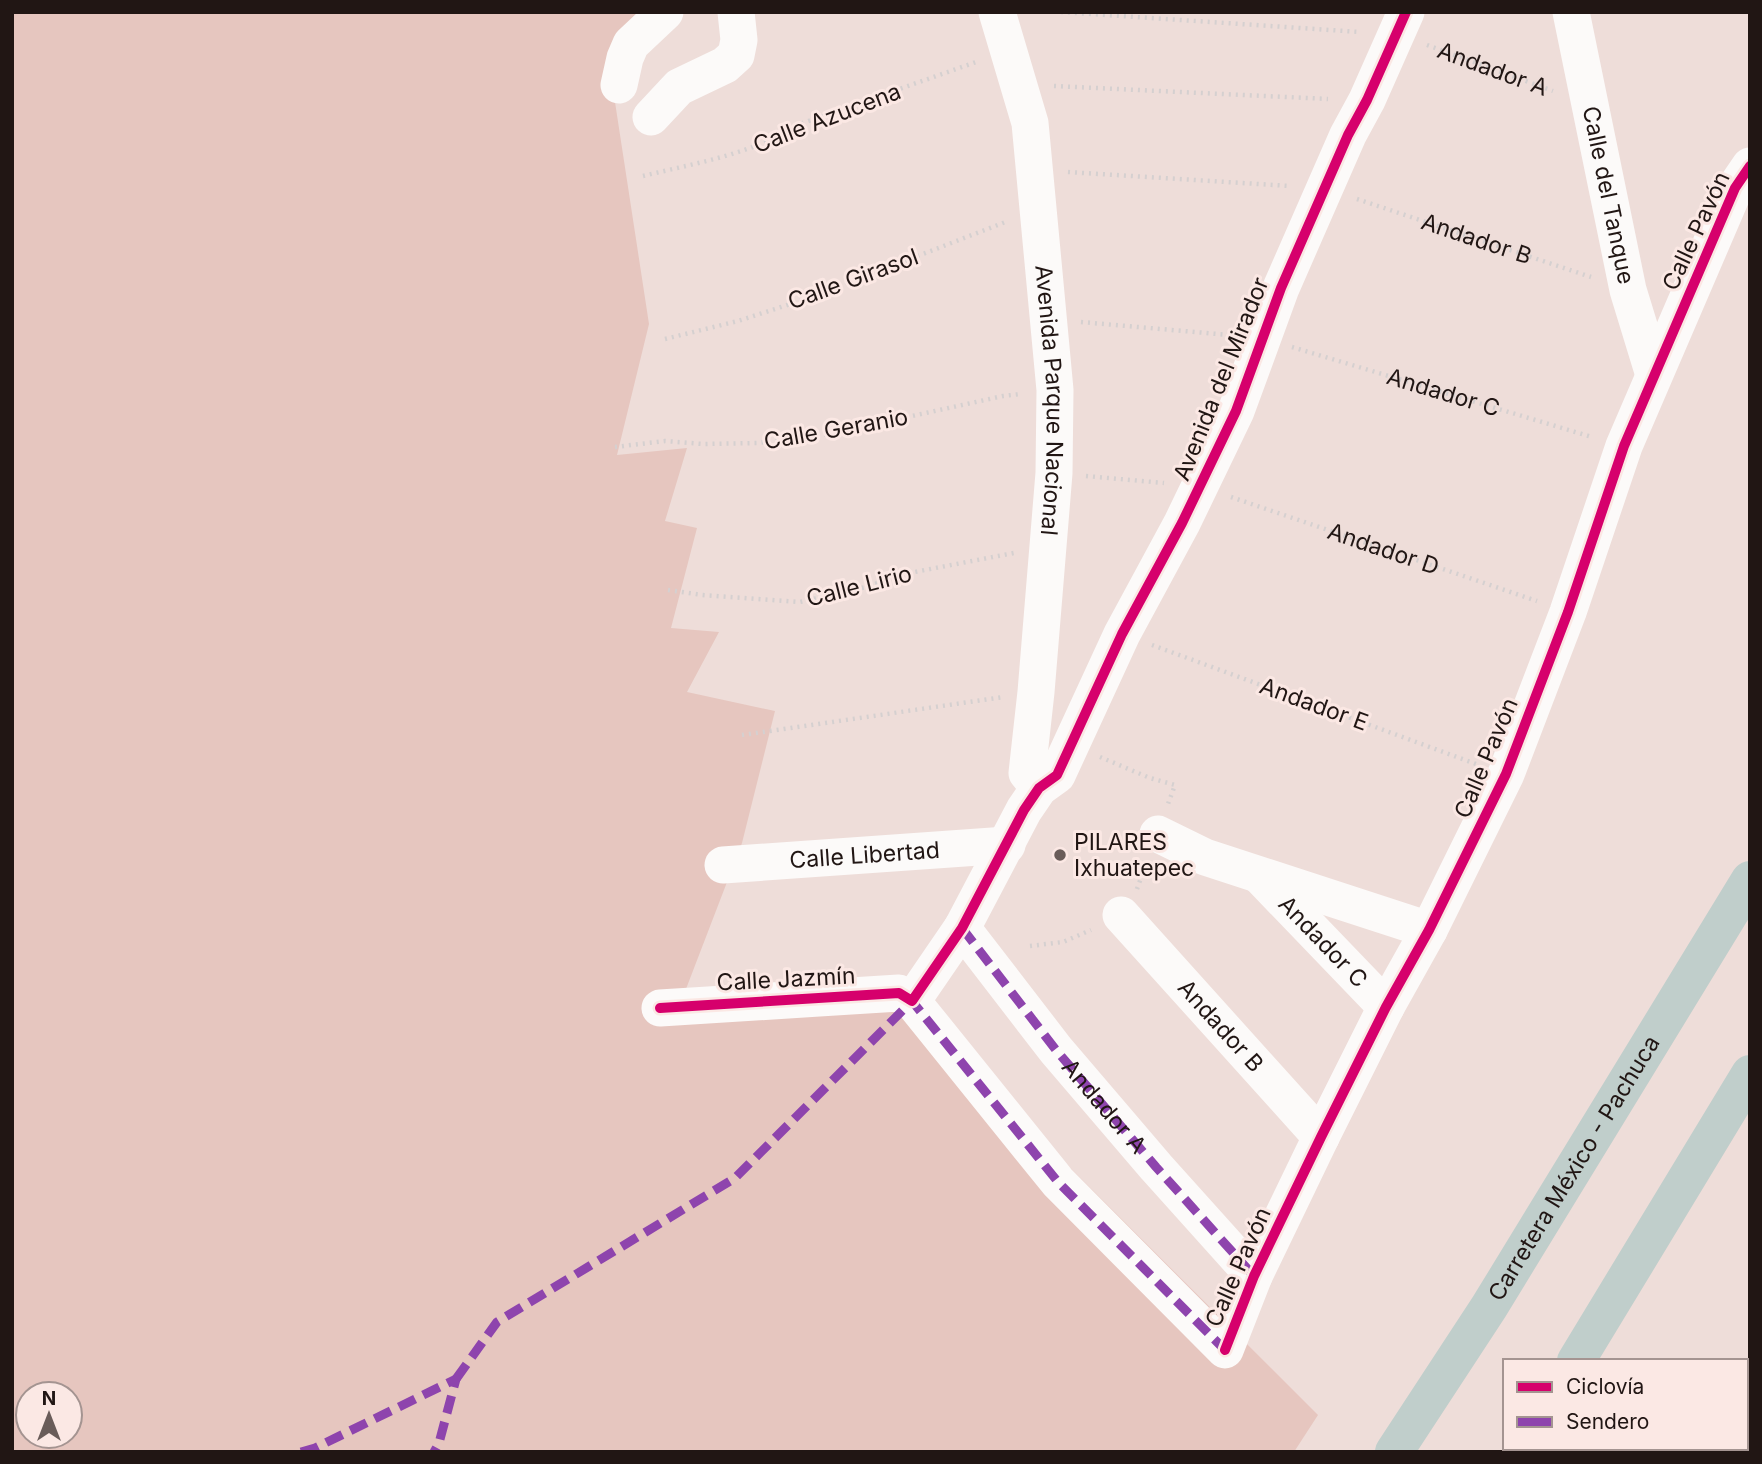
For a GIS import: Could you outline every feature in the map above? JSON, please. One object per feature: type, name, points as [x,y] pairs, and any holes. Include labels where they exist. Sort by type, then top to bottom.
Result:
[{"type":"highway","name":"Carretera México - Pachuca","points":[[1394,1452],[1489,1307],[1750,880]]},
{"type":"highway","points":[[1577,1359],[1750,1074]]},
{"type":"street","points":[[620,85],[625,58],[631,44],[665,12]]},
{"type":"street","points":[[651,117],[679,87],[725,65],[736,55],[739,40],[736,12]]},
{"type":"street","name":"Avenida Parque Nacional","points":[[997,12],[1030,123],[1055,390],[1054,473],[1027,773],[1039,788]]},
{"type":"street","name":"Calle del Tanque","points":[[1571,12],[1628,290],[1654,375]]},
{"type":"street","name":"Avenida del Mirador","points":[[912,1001],[962,928],[1039,788],[1057,775],[1122,634],[1200,487],[1236,411],[1262,338],[1324,188],[1402,23]]},
{"type":"street","name":"Calle Pavón","points":[[912,1001],[1058,1182],[1224,1350],[1254,1276],[1321,1137],[1386,1007],[1429,930],[1506,774],[1568,612],[1623,446],[1735,188],[1750,166]]},
{"type":"street","points":[[1158,834],[1205,857],[1429,930]]},
{"type":"street","name":"Calle Libertad","points":[[723,866],[1007,845]]},
{"type":"street","name":"Andador C","points":[[1259,875],[1386,1007]]},
{"type":"street","name":"Andador B","points":[[1121,915],[1321,1137]]},
{"type":"street","name":"Andador A","points":[[962,928],[1056,1050],[1254,1276]]},
{"type":"street","name":"Calle Jazmín","points":[[660,1008],[899,993],[912,1001]]},
{"type":"path","points":[[1035,169],[1324,188]]},
{"type":"path","points":[[1048,320],[1262,338]]},
{"type":"path","points":[[1054,473],[1200,487]]},
{"type":"path","points":[[742,735],[1036,692]]},
{"type":"path","points":[[1030,946],[1063,942],[1101,927],[1121,915],[1132,903],[1175,785],[1150,778],[1070,744]]},
{"type":"shaded area","points":[[12,12],[641,12],[609,63],[649,324],[617,455],[687,448],[665,521],[697,528],[671,628],[719,632],[687,692],[775,711],[742,843],[676,1015],[903,1001],[1318,1415],[1294,1452],[12,1452]]},
{"type":"marked path","points":[[962,928],[1056,1050],[1254,1276]]},
{"type":"marked path","points":[[456,1379],[497,1322],[735,1178],[912,1001],[1058,1182],[1225,1350]]},
{"type":"marked path","points":[[301,1452],[315,1448],[456,1379],[439,1443],[434,1452]]},
{"type":"cycle path","points":[[660,1008],[899,993],[912,1001],[962,928],[1024,810],[1039,788],[1057,775],[1122,634],[1182,523],[1236,411],[1281,288],[1406,12]]},
{"type":"cycle path","points":[[1225,1350],[1254,1276],[1321,1137],[1386,1007],[1429,930],[1506,774],[1568,612],[1624,446],[1735,188],[1750,166]]},
{"type":"place","name":"PILARES Ixhuatepec","points":[[1060,855]]}]
